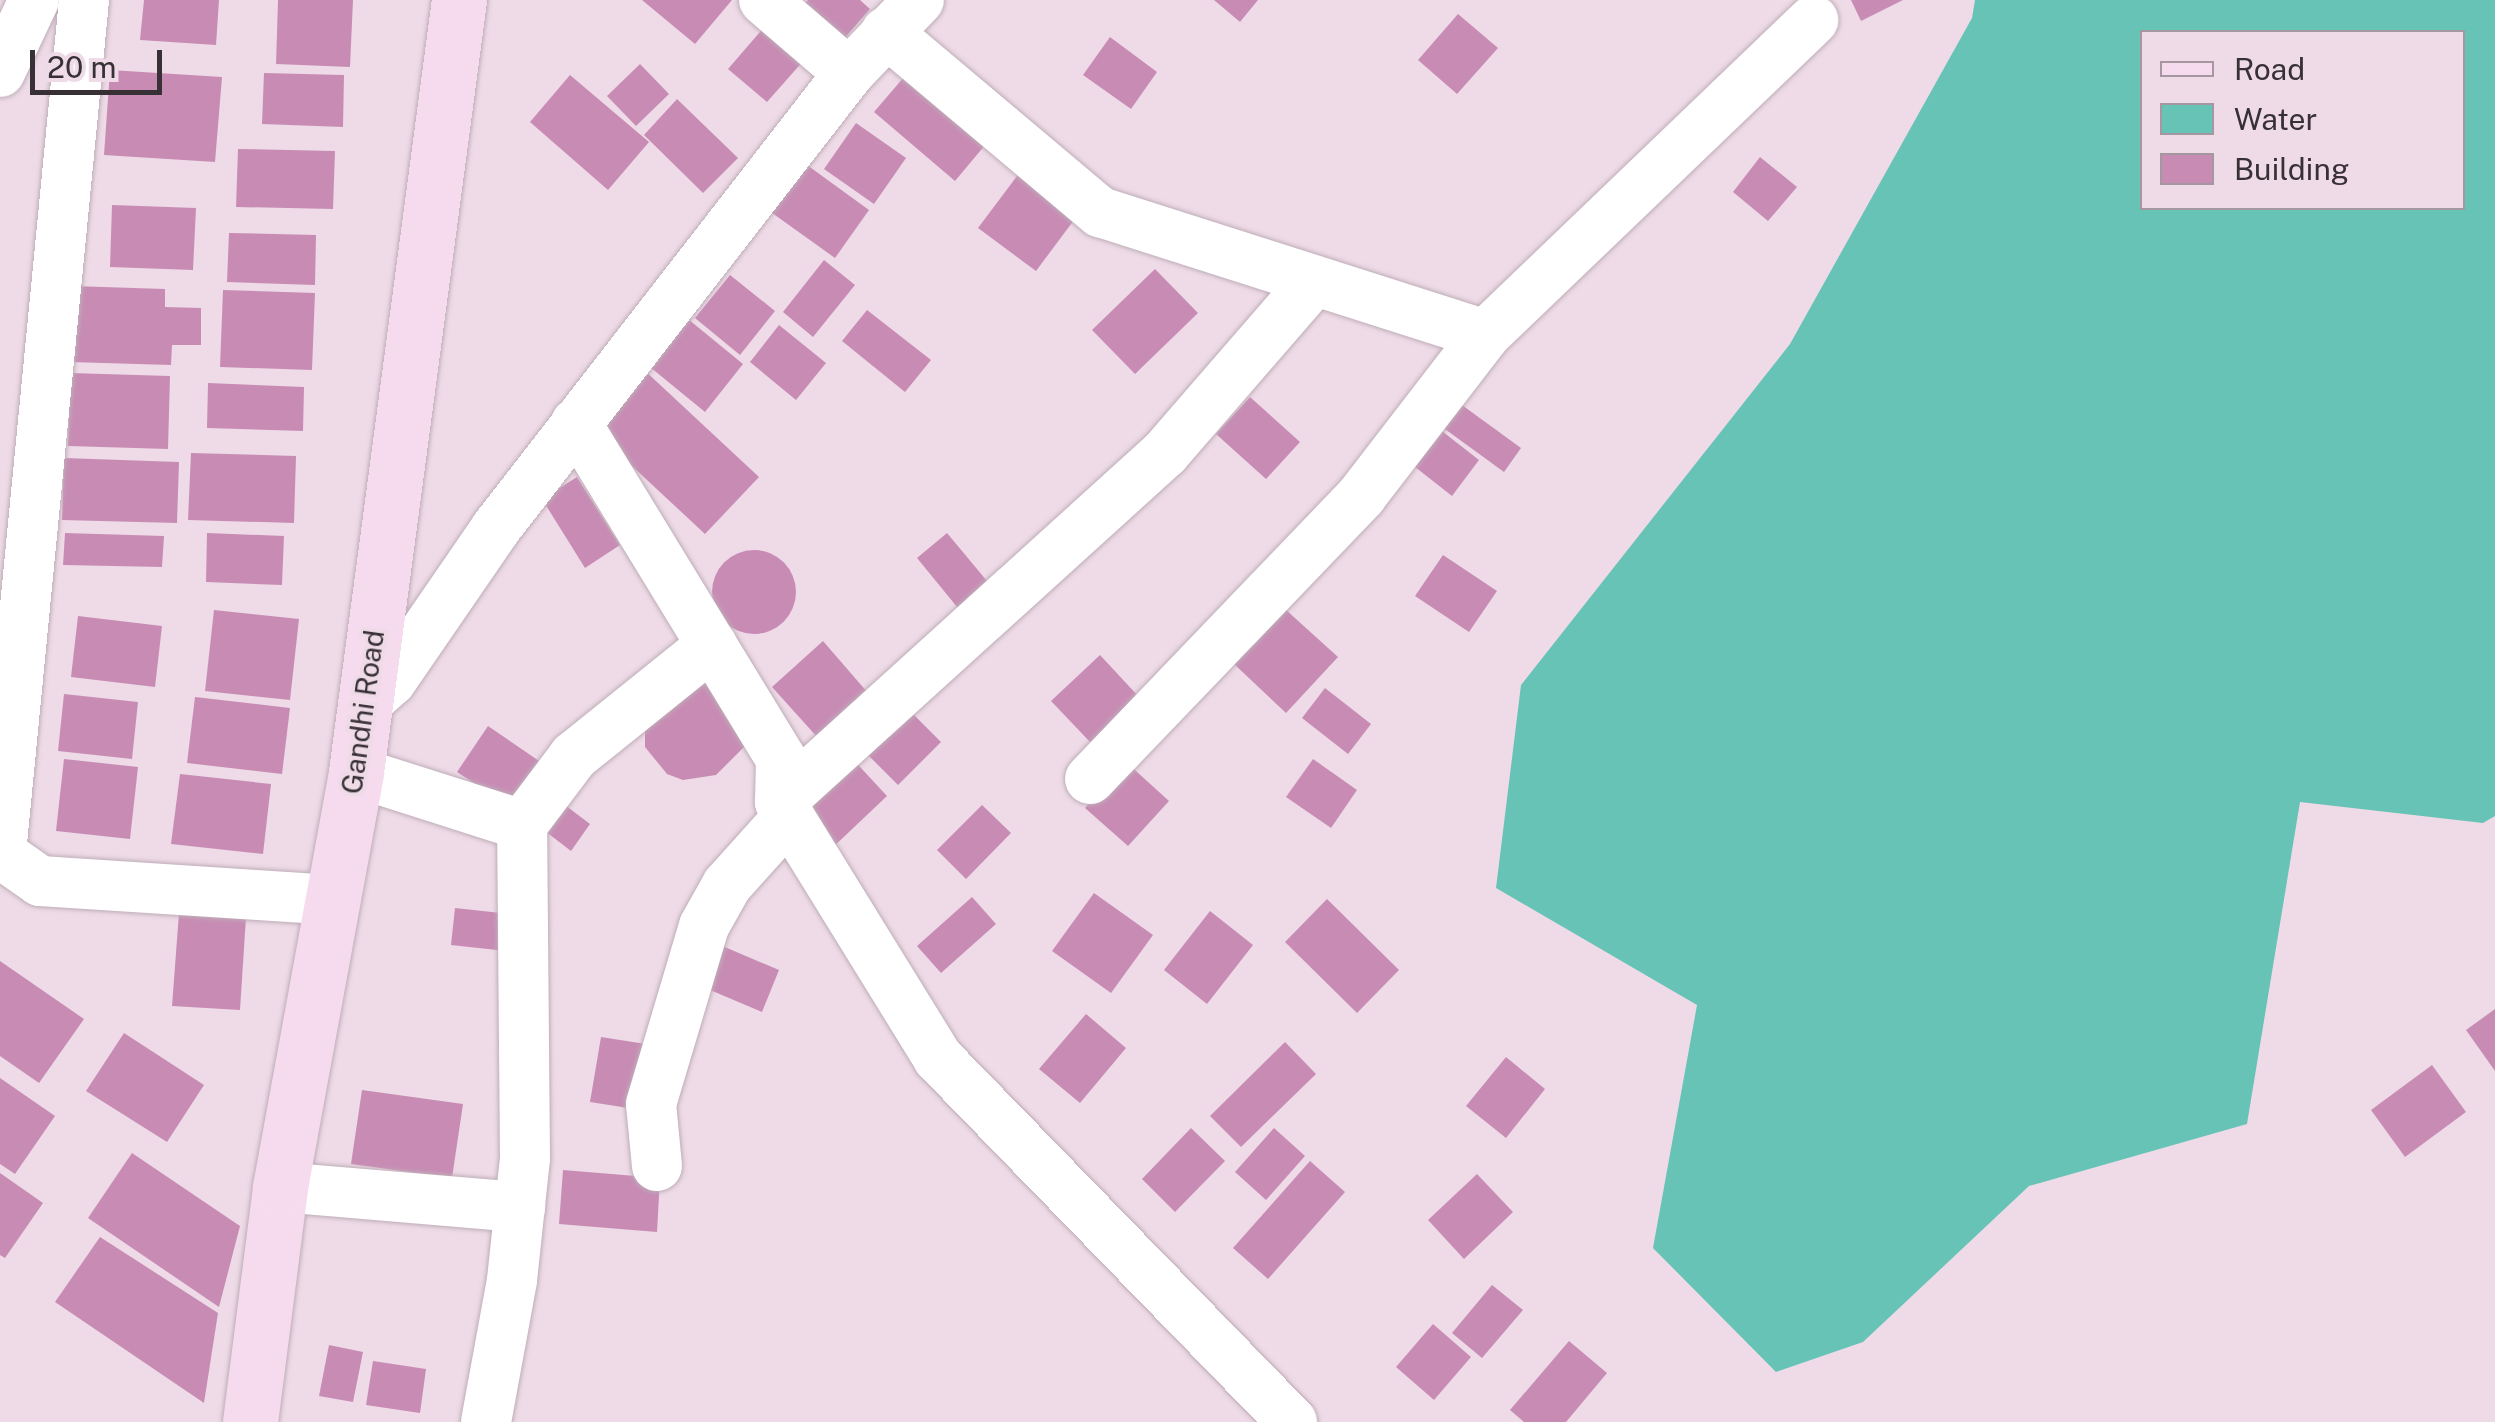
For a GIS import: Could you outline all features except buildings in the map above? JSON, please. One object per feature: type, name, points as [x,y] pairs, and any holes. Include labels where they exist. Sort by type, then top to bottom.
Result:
[{"type":"main road","name":"Gandhi Road","points":[[250,1422],[280,1187],[356,772],[458,0]]},
{"type":"street","points":[[0,72],[34,0]]},
{"type":"street","points":[[84,0],[13,595],[0,853],[40,880],[332,900]]},
{"type":"street","points":[[764,0],[849,73]]},
{"type":"street","points":[[364,705],[390,680],[496,528],[849,73],[902,16],[1100,212],[1485,336]]},
{"type":"street","points":[[1090,779],[1362,495],[1485,336],[1814,20]]},
{"type":"street","points":[[657,1166],[651,1104],[704,926],[726,885],[784,809],[1165,453],[1314,281]]},
{"type":"street","points":[[576,423],[781,759],[784,809],[938,1058],[1292,1422]]},
{"type":"street","points":[[486,1422],[520,1207],[527,1024],[522,825],[574,756],[712,645]]},
{"type":"street","points":[[356,772],[522,825]]},
{"type":"street","points":[[280,1187],[520,1207]]},
{"type":"water","points":[[1975,0],[2495,0],[2495,816],[2483,823],[2300,802],[2247,1124],[2029,1186],[1863,1342],[1776,1372],[1653,1248],[1697,1005],[1496,888],[1521,685],[1790,344],[1972,18]]}]
